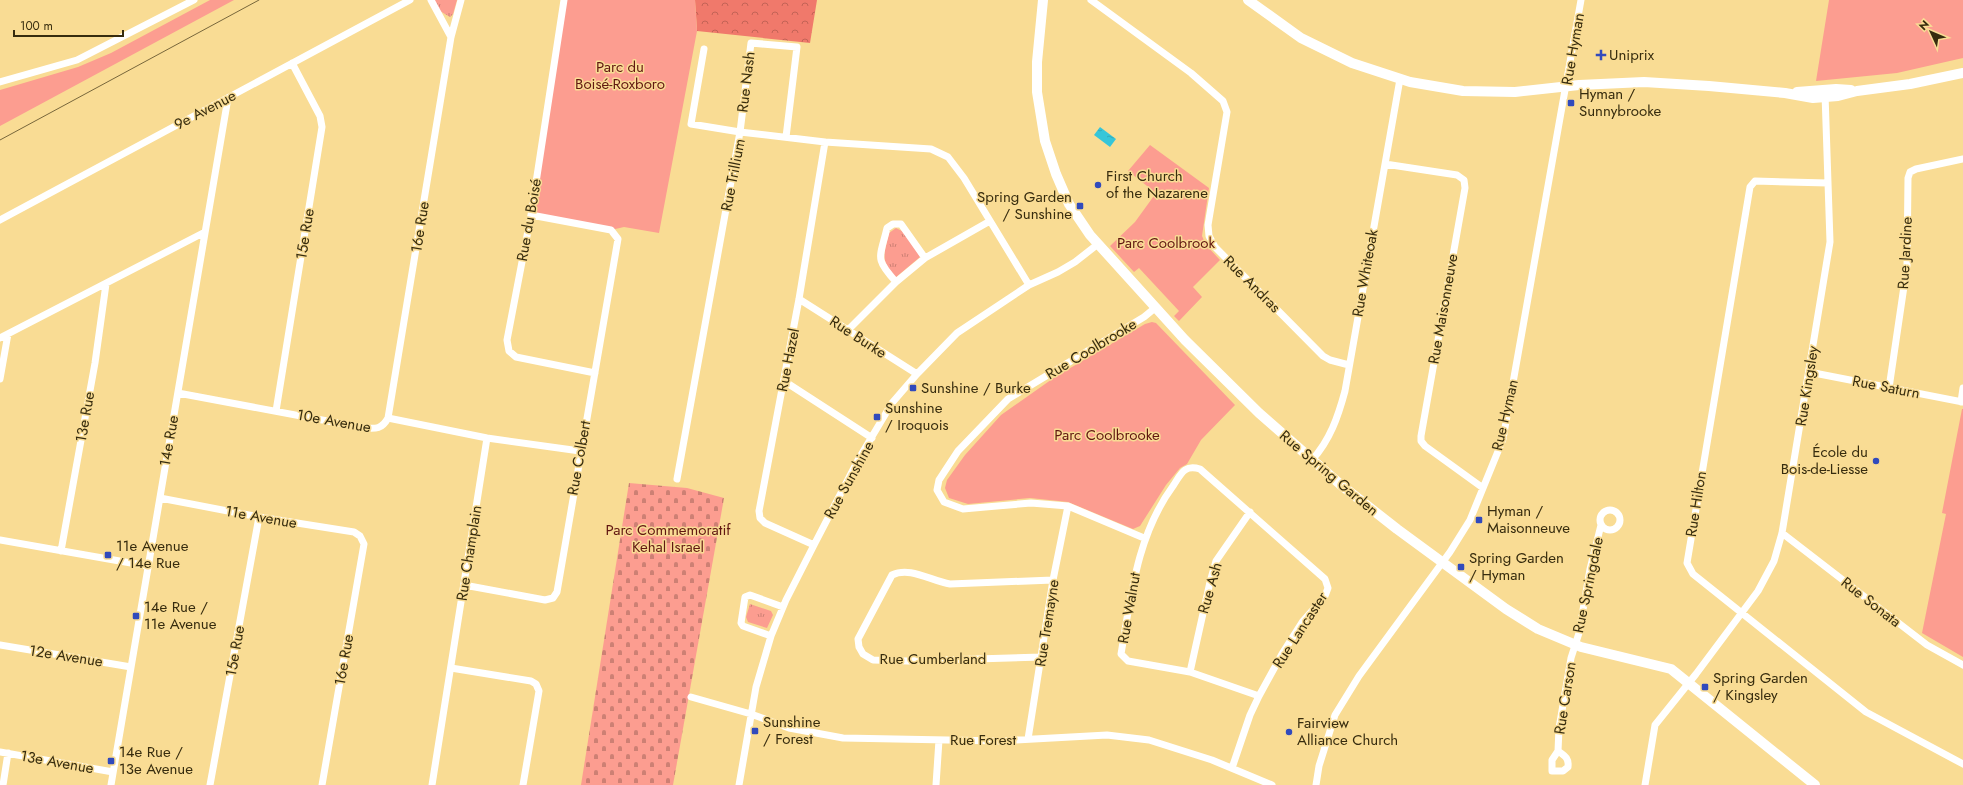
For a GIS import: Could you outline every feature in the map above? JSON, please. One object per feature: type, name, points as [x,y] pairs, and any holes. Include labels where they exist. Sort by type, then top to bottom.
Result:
[{"type":"street","points":[[0,82],[77,60],[194,0]]},
{"type":"street","name":"9e Avenue","points":[[0,220],[410,0]]},
{"type":"street","points":[[431,0],[451,37]]},
{"type":"street","name":"16e Rue","points":[[388,418],[451,37],[461,0]]},
{"type":"street","name":"Rue du Boisé","points":[[564,0],[531,215],[507,340],[509,350],[516,357],[595,373]]},
{"type":"street","name":"Rue Spring Garden","points":[[1043,0],[1037,62],[1037,92],[1045,141],[1053,169],[1069,204],[1098,244],[1155,308],[1244,399],[1350,493],[1443,563],[1523,620],[1575,645],[1604,654],[1664,667],[1676,673],[1815,785]]},
{"type":"street","name":"Rue Andras","points":[[1091,0],[1191,73],[1223,101],[1227,112],[1208,225],[1209,236],[1215,246],[1323,356],[1335,362],[1349,365]]},
{"type":"street","points":[[1248,0],[1288,30],[1321,49],[1358,66],[1400,79],[1440,88],[1478,92],[1514,92],[1614,83],[1658,83],[1785,93],[1813,98],[1826,93],[1857,91],[1910,84],[1963,73]]},
{"type":"street","name":"Rue Hyman","points":[[1316,785],[1319,766],[1335,715],[1359,676],[1443,563],[1470,520],[1503,438],[1581,0]]},
{"type":"street","name":"Rue Nash","points":[[704,49],[691,124],[740,132],[751,42],[797,48],[786,137]]},
{"type":"street","name":"15e Rue","points":[[276,411],[322,127],[320,116],[292,63]]},
{"type":"street","name":"Rue Whiteoak","points":[[1312,460],[1324,445],[1337,420],[1349,365],[1400,79]]},
{"type":"street","name":"Rue Kingsley","points":[[1645,785],[1655,725],[1689,684],[1758,591],[1774,561],[1782,533],[1830,242],[1826,93]]},
{"type":"street","name":"14e Rue","points":[[111,785],[228,98]]},
{"type":"street","name":"Rue Trillium","points":[[677,479],[740,132],[825,142],[931,149],[948,157],[956,167],[1029,285]]},
{"type":"street","name":"Rue Hazel","points":[[814,545],[765,524],[760,518],[800,299],[825,142]]},
{"type":"street","name":"Rue Jardine","points":[[1890,388],[1907,266],[1908,178],[1910,172],[1916,169],[1963,159]]},
{"type":"street","name":"Rue Maisonneuve","points":[[1385,164],[1457,175],[1464,180],[1465,188],[1421,441],[1425,446],[1483,488]]},
{"type":"street","name":"Rue Hilton","points":[[1828,183],[1755,181],[1750,187],[1687,563],[1693,574],[1866,712],[1963,764]]},
{"type":"street","name":"Rue Colbert","points":[[464,585],[545,600],[553,598],[557,592],[580,451],[618,239],[611,230],[531,215]]},
{"type":"street","points":[[848,330],[896,282],[925,258],[990,221]]},
{"type":"street","points":[[896,282],[882,267],[880,259],[887,228],[893,224],[901,224],[925,258]]},
{"type":"street","points":[[0,338],[205,232]]},
{"type":"street","name":"Rue Sunshine","points":[[739,785],[756,687],[771,636],[814,545],[858,460],[892,403],[956,333],[1029,285],[1058,272],[1098,244]]},
{"type":"street","name":"13e Rue","points":[[61,551],[95,363],[106,284]]},
{"type":"street","name":"Rue Burke","points":[[800,299],[917,374]]},
{"type":"street","name":"Rue Coolbrooke","points":[[1144,538],[1068,506],[1031,503],[962,509],[944,502],[937,490],[939,480],[958,451],[1008,398],[1144,317],[1155,308]]},
{"type":"street","points":[[0,379],[8,334]]},
{"type":"street","name":"Rue Saturn","points":[[1809,372],[1962,402]]},
{"type":"street","points":[[784,381],[872,438]]},
{"type":"street","points":[[1962,402],[1963,388]]},
{"type":"street","name":"10e Avenue","points":[[178,393],[365,428],[378,429],[385,424],[388,418],[487,438],[580,451]]},
{"type":"street","name":"Rue Champlain","points":[[432,785],[487,438]]},
{"type":"street","name":"Rue Walnut","points":[[1200,469],[1192,466],[1185,469],[1162,501],[1144,538],[1136,566],[1121,654],[1128,661],[1190,672],[1259,696]]},
{"type":"street","name":"Rue Lancaster","points":[[1200,469],[1325,579],[1328,588],[1325,596],[1303,622],[1282,654],[1259,696],[1250,715],[1232,768]]},
{"type":"street","name":"11e Avenue","points":[[160,498],[259,517],[354,532],[360,536]]},
{"type":"street","name":"Rue Tremayne","points":[[1028,740],[1053,580],[1068,506]]},
{"type":"street","name":"Rue Ash","points":[[1190,672],[1216,561],[1250,512]]},
{"type":"street","name":"15e Rue","points":[[210,785],[259,517]]},
{"type":"street","name":"Rue Springdale","points":[[1575,645],[1601,525]]},
{"type":"street","name":"Rue Sonata","points":[[1782,533],[1926,645],[1963,665]]},
{"type":"street","name":"16e Rue","points":[[322,785],[364,544],[360,536]]},
{"type":"street","points":[[0,540],[148,566]]},
{"type":"street","name":"Rue Cumberland","points":[[1042,657],[908,661],[873,660],[863,654],[859,647],[858,639],[892,575],[900,571],[909,572],[938,582],[950,584],[1053,580]]},
{"type":"street","points":[[771,636],[744,626],[741,623],[745,598],[750,594],[784,607]]},
{"type":"street","name":"12e Avenue","points":[[0,645],[131,667]]},
{"type":"street","name":"Rue Carson","points":[[1558,751],[1559,728],[1575,645]]},
{"type":"street","points":[[451,668],[531,681],[536,684],[538,691],[523,785]]},
{"type":"street","name":"Rue Forest","points":[[691,697],[751,714],[789,728],[844,738],[1000,741],[1107,735],[1149,740],[1212,760],[1272,785]]},
{"type":"street","points":[[936,785],[938,740]]},
{"type":"street","points":[[3,785],[4,753]]},
{"type":"street","name":"13e Avenue","points":[[4,753],[113,772]]},
{"type":"green space","points":[[210,0],[234,0],[0,126],[0,90],[78,67],[111,53]]},
{"type":"green space","points":[[434,0],[457,0],[453,14],[450,17],[440,11]]},
{"type":"green space","name":"Parc du Boisé-Roxboro","points":[[564,0],[695,0],[697,31],[659,233],[624,227],[611,230],[531,215]]},
{"type":"green space","points":[[695,0],[817,0],[810,43],[697,31]]},
{"type":"green space","points":[[1829,0],[1963,0],[1963,58],[1897,73],[1816,81]]},
{"type":"green space","name":"Parc Coolbrook","points":[[1150,145],[1209,188],[1202,236],[1206,245],[1220,260],[1193,287],[1202,297],[1179,321],[1174,316],[1179,311],[1139,268],[1134,272],[1110,246],[1135,222],[1156,193],[1128,171]]},
{"type":"green space","points":[[896,228],[906,233],[920,257],[895,278],[887,266],[884,257],[889,233]]},
{"type":"green space","name":"Parc Coolbrooke","points":[[1152,322],[1156,323],[1235,405],[1201,440],[1187,464],[1180,468],[1166,485],[1140,526],[1133,529],[1068,502],[1030,498],[968,504],[949,498],[945,488],[947,480],[965,455],[1001,415],[1055,377],[1145,324]]},
{"type":"green space","points":[[1962,409],[1963,657],[1922,633],[1946,514],[1942,513]]},
{"type":"green space","name":"Parc Commemoratif Kehal Israel","points":[[629,483],[687,488],[724,498],[673,785],[581,785]]},
{"type":"green space","points":[[750,604],[771,611],[773,615],[767,628],[748,622],[746,617]]},
{"type":"water","points":[[1100,127],[1116,139],[1110,147],[1094,135]]},
{"type":"tram line","points":[[0,140],[259,0]]},
{"type":"place","name":"Uniprix","points":[[1601,55]]},
{"type":"place","name":"Hyman / Sunnybrooke","points":[[1571,103]]},
{"type":"place","name":"First Church of the Nazarene","points":[[1098,185]]},
{"type":"place","name":"Spring Garden / Sunshine","points":[[1080,206]]},
{"type":"place","name":"Sunshine / Burke","points":[[913,388]]},
{"type":"place","name":"Sunshine / Iroquois","points":[[877,417]]},
{"type":"place","name":"École du Bois-de-Liesse","points":[[1876,461]]},
{"type":"place","name":"Hyman / Maisonneuve","points":[[1479,520]]},
{"type":"place","name":"11e Avenue / 14e Rue","points":[[108,555]]},
{"type":"place","name":"Spring Garden / Hyman","points":[[1461,567]]},
{"type":"place","name":"14e Rue / 11e Avenue","points":[[136,616]]},
{"type":"place","name":"Spring Garden / Kingsley","points":[[1705,687]]},
{"type":"place","name":"Sunshine / Forest","points":[[755,731]]},
{"type":"place","name":"Fairview Alliance Church","points":[[1289,732]]},
{"type":"place","name":"14e Rue / 13e Avenue","points":[[111,761]]}]
